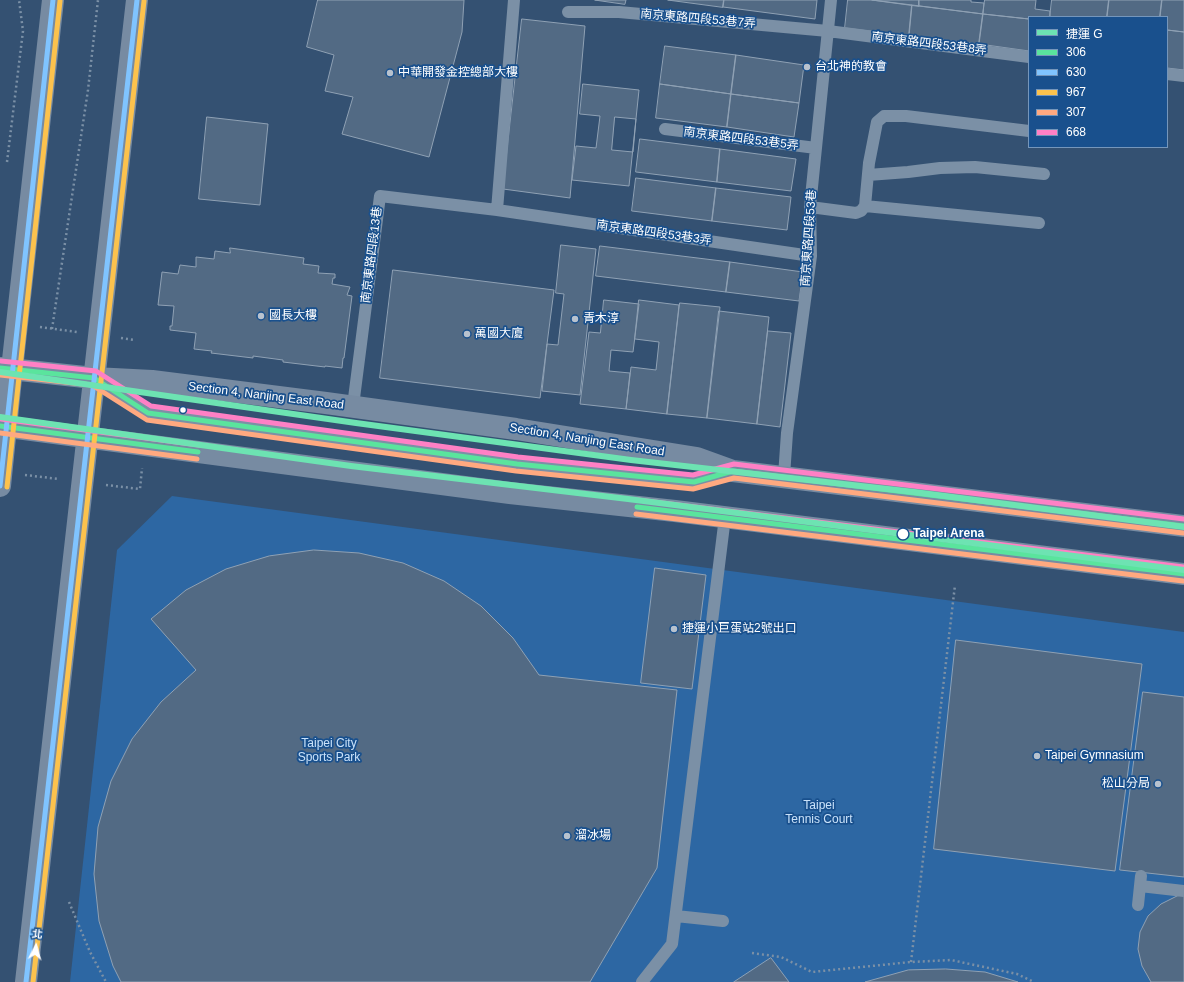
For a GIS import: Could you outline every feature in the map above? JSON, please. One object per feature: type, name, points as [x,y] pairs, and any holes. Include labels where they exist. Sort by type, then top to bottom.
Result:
[{"type":"main road","points":[[0,486],[6,368],[17,324],[53,0]]},
{"type":"main road","points":[[26,982],[137,0]]},
{"type":"main road","name":"Section 4, Nanjing East Road","points":[[6,368],[94,378],[152,381],[353,406],[516,428],[697,458],[733,471],[784,476],[1184,526]]},
{"type":"main road","points":[[3,426],[510,493],[725,517],[1184,574]]},
{"type":"lane","points":[[497,210],[514,0]]},
{"type":"lane","name":"南京東路四段53巷","points":[[784,476],[787,433],[811,256],[810,207],[832,0]]},
{"type":"lane","name":"南京東路四段53巷7弄","points":[[568,12],[619,12],[828,31]]},
{"type":"lane","name":"南京東路四段53巷8弄","points":[[828,31],[1028,57]]},
{"type":"lane","points":[[1168,74],[1184,76]]},
{"type":"lane","points":[[810,207],[856,213],[861,211],[865,206],[868,175],[877,122],[884,116],[906,116],[1028,131]]},
{"type":"lane","name":"南京東路四段53巷5弄","points":[[665,130],[816,148]]},
{"type":"lane","points":[[868,175],[940,168],[975,167],[1044,174]]},
{"type":"lane","name":"南京東路四段13巷","points":[[353,406],[380,196],[497,210]]},
{"type":"lane","points":[[865,206],[1039,223]]},
{"type":"lane","name":"南京東路四段53巷3弄","points":[[497,210],[811,256]]},
{"type":"lane","points":[[94,378],[148,413],[517,464],[694,482],[733,471]]},
{"type":"lane","points":[[642,982],[672,944],[725,517]]},
{"type":"lane","points":[[1138,905],[1141,881],[1184,890]]},
{"type":"lane","points":[[676,916],[723,921]]},
{"type":"path","points":[[7,162],[23,30],[20,0]]},
{"type":"path","points":[[52,329],[88,90],[98,0]]},
{"type":"path","points":[[17,324],[134,340]]},
{"type":"path","points":[[911,962],[955,585]]},
{"type":"path","points":[[69,902],[90,952],[106,982]]},
{"type":"path","points":[[752,953],[781,957],[812,972],[911,962],[951,960],[1017,974],[1034,982]]},
{"type":"green space","name":"Taipei City Sports Park","points":[[172,496],[1184,632],[1184,982],[70,982],[117,550]]},
{"type":"building","name":"中華開發金控總部大樓","points":[[318,0],[464,0],[462,32],[429,157],[342,134],[353,97],[325,91],[334,55],[307,47]]},
{"type":"building","points":[[595,0],[626,0],[625,4]]},
{"type":"building","points":[[668,0],[724,0],[723,7]]},
{"type":"building","points":[[724,0],[817,0],[815,19],[723,7]]},
{"type":"building","points":[[848,0],[872,0],[912,5],[909,36],[845,28]]},
{"type":"building","points":[[872,0],[919,0],[919,6]]},
{"type":"building","points":[[919,0],[971,0],[971,2],[984,3],[983,14],[919,6]]},
{"type":"building","points":[[985,0],[1036,0],[1035,9],[1050,11],[1050,16],[1028,16],[1028,19],[983,14]]},
{"type":"building","points":[[1052,0],[1109,0],[1107,16],[1050,16]]},
{"type":"building","points":[[1109,0],[1162,0],[1160,16],[1107,16]]},
{"type":"building","points":[[1162,0],[1184,0],[1184,32],[1168,30],[1168,16],[1160,16]]},
{"type":"building","points":[[912,5],[983,14],[979,44],[909,36]]},
{"type":"building","points":[[983,14],[1028,19],[1028,51],[979,44]]},
{"type":"building","points":[[522,19],[585,26],[570,198],[503,189]]},
{"type":"building","points":[[1168,30],[1184,32],[1184,70],[1168,68]]},
{"type":"building","points":[[665,46],[736,55],[731,94],[660,84]]},
{"type":"building","points":[[736,55],[804,65],[799,103],[731,94]]},
{"type":"building","points":[[583,84],[639,90],[629,186],[572,180],[576,146],[596,148],[600,116],[580,114]]},
{"type":"building","points":[[660,84],[731,94],[727,127],[656,118]]},
{"type":"building","points":[[731,94],[799,103],[794,137],[727,127]]},
{"type":"building","points":[[207,117],[268,124],[260,205],[199,199]]},
{"type":"building","points":[[615,117],[636,119],[633,152],[612,150]]},
{"type":"building","points":[[640,139],[720,149],[717,182],[636,172]]},
{"type":"building","points":[[720,149],[796,159],[791,191],[717,182]]},
{"type":"building","points":[[636,178],[716,188],[712,221],[632,211]]},
{"type":"building","points":[[716,188],[791,197],[787,230],[712,221]]},
{"type":"building","name":"青木淳","points":[[561,245],[596,249],[580,395],[542,391],[547,344],[558,345],[564,294],[556,293]]},
{"type":"building","points":[[600,246],[730,262],[726,292],[596,276]]},
{"type":"building","name":"國長大樓","points":[[230,248],[304,258],[303,264],[319,266],[318,273],[335,274],[332,284],[350,287],[347,295],[352,296],[342,368],[283,362],[283,360],[253,356],[253,358],[211,353],[212,351],[194,349],[196,333],[170,330],[170,326],[172,326],[174,306],[158,305],[162,272],[178,274],[180,265],[196,267],[196,257],[214,259],[215,251],[230,253]]},
{"type":"building","points":[[730,262],[803,272],[799,301],[726,292]]},
{"type":"building","name":"萬國大廈","points":[[393,270],[554,290],[540,398],[380,378]]},
{"type":"building","points":[[604,300],[639,304],[633,352],[611,350],[609,371],[630,373],[626,409],[580,404],[589,332],[600,333]]},
{"type":"building","points":[[639,300],[679,305],[667,414],[626,409],[631,367],[656,370],[659,342],[635,339]]},
{"type":"building","points":[[680,303],[720,307],[707,418],[667,414]]},
{"type":"building","points":[[719,311],[769,317],[757,424],[707,418]]},
{"type":"building","points":[[768,331],[791,333],[780,427],[757,424]]},
{"type":"building","points":[[314,550],[359,553],[403,563],[444,581],[481,606],[513,638],[539,675],[677,690],[657,868],[590,982],[121,982],[113,966],[99,921],[94,874],[98,827],[111,781],[132,739],[161,702],[196,670],[151,619],[186,590],[226,569],[269,556]]},
{"type":"building","name":"捷運小巨蛋站2號出口","points":[[655,568],[706,575],[692,689],[641,683]]},
{"type":"building","name":"Taipei Gymnasium","points":[[956,640],[1142,664],[1115,871],[934,849]]},
{"type":"building","name":"松山分局","points":[[1143,692],[1184,697],[1184,877],[1120,870]]},
{"type":"building","points":[[1184,895],[1184,982],[1151,982],[1142,966],[1138,949],[1140,932],[1148,916],[1161,904],[1177,896]]},
{"type":"building","points":[[771,958],[789,982],[734,982]]},
{"type":"building","points":[[946,969],[985,972],[1018,982],[865,982],[908,970]]},
{"type":"metro line","name":"G","points":[[0,372],[356,423],[631,460],[914,492],[1184,527]]},
{"type":"metro line","name":"G","points":[[0,417],[351,466],[628,499],[1184,570]]},
{"type":"transit line","name":"630","points":[[0,486],[53,0]]},
{"type":"transit line","name":"630","points":[[26,982],[137,0]]},
{"type":"transit line","name":"967","points":[[7,487],[60,1]]},
{"type":"transit line","name":"967","points":[[33,982],[144,1]]},
{"type":"transit line","name":"668","points":[[1,361],[96,371],[151,406],[518,457],[693,475],[734,464],[1184,519]]},
{"type":"transit line","name":"306","points":[[0,368],[94,378],[148,413],[517,464],[694,482],[733,471],[1184,526]]},
{"type":"transit line","name":"307","points":[[0,375],[92,385],[147,420],[516,471],[693,489],[734,478],[1183,533]]},
{"type":"transit line","name":"668","points":[[1,419],[199,445]]},
{"type":"transit line","name":"306","points":[[0,426],[198,452]]},
{"type":"transit line","name":"307","points":[[0,433],[197,459]]},
{"type":"transit line","name":"668","points":[[638,500],[1184,567]]},
{"type":"transit line","name":"306","points":[[637,507],[1184,574]]},
{"type":"transit line","name":"307","points":[[636,514],[1183,581]]},
{"type":"place","name":"台北神的教會","points":[[807,67]]},
{"type":"place","name":"中華開發金控總部大樓","points":[[390,73]]},
{"type":"place","name":"國長大樓","points":[[261,316]]},
{"type":"place","name":"青木淳","points":[[575,319]]},
{"type":"place","name":"萬國大廈","points":[[467,334]]},
{"type":"place","name":"Taipei Arena","points":[[903,534]]},
{"type":"place","name":"捷運小巨蛋站2號出口","points":[[674,629]]},
{"type":"place","name":"Taipei Gymnasium","points":[[1037,756]]},
{"type":"place","name":"松山分局","points":[[1158,784]]},
{"type":"place","name":"溜冰場","points":[[567,836]]},
{"type":"park label","name":"Taipei Tennis Court","points":[[819,813]]}]
